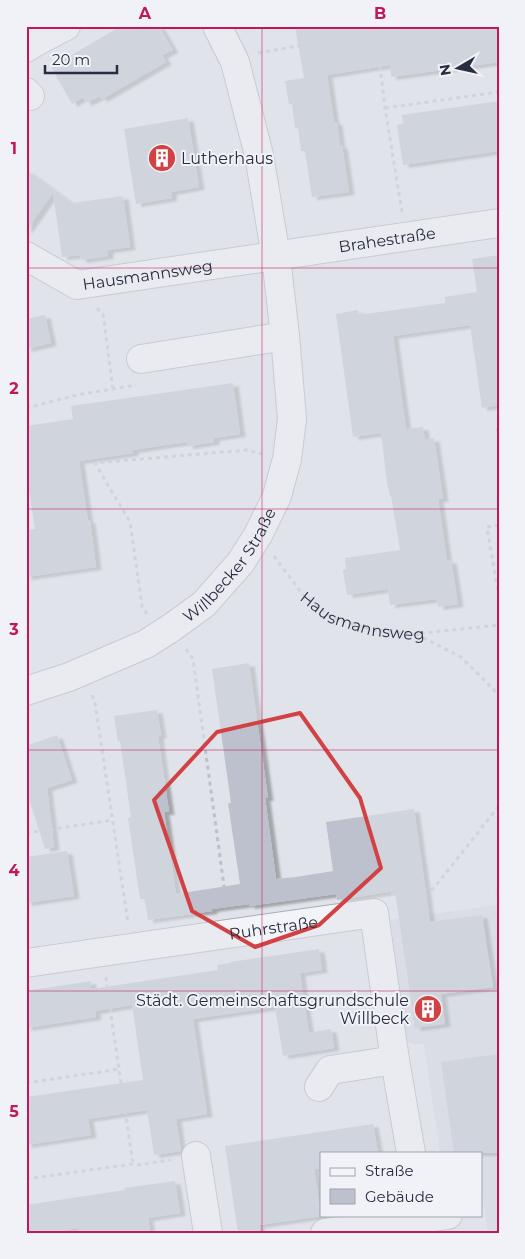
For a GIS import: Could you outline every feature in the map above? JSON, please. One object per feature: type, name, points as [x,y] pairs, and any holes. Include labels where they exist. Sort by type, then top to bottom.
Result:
[{"type":"street","points":[[26,48],[66,26]]},
{"type":"street","name":"Willbecker Straße","points":[[26,691],[70,677],[146,644],[204,604],[242,562],[277,496],[287,459],[292,419],[276,256],[259,155],[235,62],[217,26]]},
{"type":"street","name":"Brahestraße","points":[[276,256],[499,223]]},
{"type":"street","name":"Hausmannsweg","points":[[26,256],[77,285],[276,256]]},
{"type":"street","points":[[139,372],[285,336]]},
{"type":"street","points":[[374,913],[411,1152]]},
{"type":"street","name":"Ruhrstraße","points":[[26,963],[374,913]]},
{"type":"street","points":[[319,1086],[330,1070],[396,1060]]},
{"type":"street","points":[[196,1156],[208,1233]]},
{"type":"street","points":[[325,1233],[430,1216]]},
{"type":"street","points":[[455,1216],[458,1233]]},
{"type":"path","points":[[376,26],[385,108],[406,237]]},
{"type":"path","points":[[235,62],[254,53],[376,32]]},
{"type":"path","points":[[385,108],[499,92]]},
{"type":"path","points":[[103,314],[113,389]]},
{"type":"path","points":[[490,334],[499,333]]},
{"type":"path","points":[[26,408],[77,395],[113,389],[139,372]]},
{"type":"path","points":[[230,933],[193,658],[142,606],[130,522],[95,463],[247,450],[287,459]]},
{"type":"path","points":[[499,525],[487,527],[499,598]]},
{"type":"path","name":"Hausmannsweg","points":[[258,535],[304,595],[331,617],[373,630],[415,634],[499,625]]},
{"type":"path","points":[[415,634],[461,657],[499,695]]},
{"type":"path","points":[[83,671],[95,703],[131,948]]},
{"type":"path","points":[[374,913],[383,895],[433,889],[499,806]]},
{"type":"path","points":[[26,832],[112,820]]},
{"type":"path","points":[[110,1008],[134,1164]]},
{"type":"path","points":[[26,1083],[120,1069]]},
{"type":"path","points":[[26,1179],[196,1156]]},
{"type":"highlighted area","points":[[300,713],[360,798],[381,868],[319,925],[255,947],[192,911],[154,800],[217,732]]},
{"type":"shaded area","points":[[495,888],[499,888],[499,1233],[488,1233],[482,1192],[482,1152],[440,1152],[424,1045],[405,1042],[391,920],[498,905]]},
{"type":"building","points":[[121,26],[159,26],[173,50],[162,55],[166,62],[102,99],[100,96],[86,103],[83,97],[72,104],[51,67]]},
{"type":"building","points":[[295,26],[499,26],[499,62],[391,77],[390,65],[327,75],[334,122],[337,122],[340,146],[342,145],[349,192],[312,197],[305,151],[301,151],[298,128],[295,128],[292,104],[289,104],[285,81],[304,78]]},
{"type":"building","points":[[499,101],[499,151],[403,165],[397,125],[403,124],[402,115]]},
{"type":"building","name":"Lutherhaus","points":[[188,118],[199,187],[171,192],[172,198],[136,204],[124,129]]},
{"type":"building","points":[[26,170],[72,203],[123,196],[130,247],[108,250],[108,256],[81,260],[80,255],[62,257],[53,193],[26,231]]},
{"type":"building","points":[[499,255],[499,405],[482,408],[470,325],[393,336],[406,429],[423,427],[425,440],[434,438],[443,499],[438,499],[447,561],[451,560],[458,604],[438,607],[437,599],[390,605],[388,589],[347,595],[343,570],[346,569],[345,558],[400,550],[387,482],[381,433],[353,437],[336,314],[358,310],[358,315],[445,303],[445,297],[477,292],[472,259]]},
{"type":"building","points":[[45,315],[51,343],[26,349],[26,319]]},
{"type":"building","points":[[233,383],[240,434],[214,438],[214,442],[188,446],[187,442],[79,461],[88,521],[90,520],[96,567],[26,577],[26,530],[35,529],[26,471],[26,426],[73,419],[71,406]]},
{"type":"building","points":[[249,663],[268,798],[265,798],[276,879],[333,871],[326,822],[414,809],[430,922],[482,915],[493,987],[441,994],[445,1024],[415,1028],[395,891],[337,900],[336,894],[249,906],[249,904],[148,920],[145,899],[140,899],[128,818],[131,817],[120,741],[118,742],[114,716],[157,710],[161,735],[158,736],[169,812],[164,812],[176,894],[240,884],[228,803],[231,803],[212,669]]},
{"type":"building","points":[[57,735],[72,780],[47,788],[54,847],[45,849],[26,790],[26,746]]},
{"type":"building","points":[[67,851],[74,896],[26,903],[26,857]]},
{"type":"building","points":[[319,949],[322,970],[300,973],[304,1003],[309,1033],[331,1029],[334,1048],[283,1056],[275,1007],[193,1019],[207,1114],[176,1119],[181,1151],[154,1155],[147,1110],[88,1119],[91,1135],[26,1145],[26,1097],[143,1080],[132,1005],[95,1011],[96,1017],[26,1028],[26,991],[91,981],[91,989],[218,970],[217,965],[230,962]]},
{"type":"building","points":[[499,1054],[499,1153],[454,1152],[441,1062]]},
{"type":"building","points":[[373,1124],[378,1152],[320,1152],[320,1168],[314,1169],[321,1216],[259,1225],[260,1231],[238,1233],[225,1146]]},
{"type":"building","points":[[175,1181],[180,1213],[148,1218],[150,1233],[79,1233],[78,1228],[49,1233],[26,1233],[26,1205]]},
{"type":"place","name":"Lutherhaus","points":[[162,158]]},
{"type":"place","name":"Städt. Gemeinschaftsgrundschule Willbeck","points":[[428,1009]]}]
